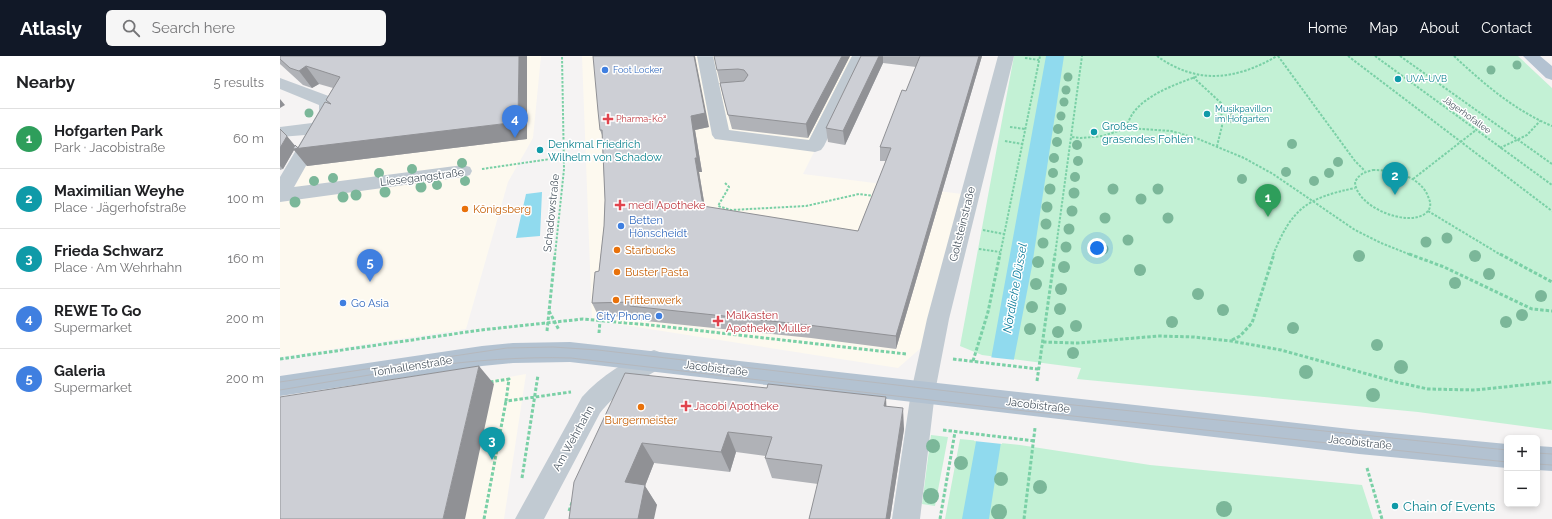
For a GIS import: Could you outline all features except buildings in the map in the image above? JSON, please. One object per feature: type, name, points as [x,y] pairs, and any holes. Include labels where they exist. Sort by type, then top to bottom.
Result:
[{"type":"main road","points":[[1531,56],[1552,75]]},
{"type":"main road","name":"Jacobistraße","points":[[570,352],[654,360],[970,397],[1029,412],[1504,456]]},
{"type":"main road","name":"Tonhallenstraße","points":[[280,386],[482,356],[570,352]]},
{"type":"main road","points":[[1540,458],[1552,459]]},
{"type":"street","points":[[705,56],[719,89],[721,135],[815,146],[860,56]]},
{"type":"street","name":"Goltsteinstraße","points":[[906,519],[923,392],[938,319],[1006,56]]},
{"type":"street","name":"Liesegangstraße","points":[[280,83],[328,102],[328,111],[280,194]]},
{"type":"street","points":[[280,132],[318,128]]},
{"type":"street","name":"Liesegangstraße","points":[[280,194],[464,172]]},
{"type":"street","name":"Am Wehrhahn","points":[[529,519],[595,400],[618,379],[654,360]]},
{"type":"path","name":"Schadowstraße","points":[[548,323],[564,157],[562,56]]},
{"type":"path","points":[[973,361],[988,312],[1040,56]]},
{"type":"path","points":[[1024,519],[1034,441],[1029,412],[1044,342],[1082,56]]},
{"type":"path","points":[[1157,56],[1174,66],[1199,75]]},
{"type":"path","points":[[1127,128],[1126,122],[1128,117],[1159,92],[1199,75],[1220,75],[1246,72],[1265,64],[1278,56],[1355,161],[1366,171]]},
{"type":"path","points":[[1348,56],[1552,211]]},
{"type":"path","name":"Jägerhofallee","points":[[1375,56],[1552,185]]},
{"type":"path","points":[[1400,56],[1552,164]]},
{"type":"path","points":[[1454,56],[1479,79],[1517,109],[1552,126]]},
{"type":"path","points":[[1193,77],[1221,103],[1222,126],[1217,146]]},
{"type":"path","points":[[1500,148],[1520,141],[1533,132],[1540,121]]},
{"type":"path","points":[[1072,137],[1103,136],[1127,128],[1171,132],[1217,146],[1273,174],[1355,230],[1380,243],[1444,267],[1532,309],[1552,311]]},
{"type":"path","points":[[1413,179],[1472,135],[1476,130]]},
{"type":"path","name":"Liesegangstraße","points":[[464,172],[564,157]]},
{"type":"path","points":[[1378,170],[1393,172],[1413,179],[1428,192],[1431,199],[1431,206],[1428,211],[1421,215],[1411,217],[1387,213],[1366,202],[1359,195],[1355,188],[1354,181],[1358,175],[1366,171],[1378,170]]},
{"type":"path","points":[[725,183],[729,187],[718,206],[731,210],[806,206],[859,194],[878,196]]},
{"type":"path","points":[[1230,341],[1242,336],[1249,327],[1256,313],[1265,278],[1290,219],[1311,201],[1329,194],[1355,188]]},
{"type":"path","points":[[1428,211],[1482,244],[1552,282]]},
{"type":"path","points":[[280,359],[481,330],[583,319],[650,325],[907,354]]},
{"type":"path","points":[[600,321],[600,326]]},
{"type":"path","points":[[1044,342],[1076,344],[1134,337],[1167,336],[1230,341],[1299,354],[1427,389],[1452,391],[1552,382]]},
{"type":"path","points":[[839,350],[840,346]]},
{"type":"path","points":[[521,480],[534,398],[544,352]]},
{"type":"path","points":[[961,360],[1038,369]]},
{"type":"path","points":[[484,519],[509,379],[487,382]]},
{"type":"path","points":[[506,402],[573,392]]},
{"type":"path","points":[[940,519],[955,432]]},
{"type":"path","points":[[962,432],[1034,441]]},
{"type":"path","points":[[1359,442],[1382,519]]},
{"type":"path","points":[[569,511],[570,505],[574,498],[570,519]]},
{"type":"shaded area","points":[[380,56],[541,56],[533,138],[508,182],[466,329],[280,357],[280,197],[291,195],[336,99]]},
{"type":"shaded area","points":[[582,56],[933,56],[860,60],[803,174],[962,194],[922,347],[898,368],[592,320]]},
{"type":"shaded area","points":[[526,374],[504,519],[280,519],[280,417]]},
{"type":"green space","points":[[1014,56],[1518,56],[1552,88],[1552,430],[1418,412],[1077,379],[1081,368],[982,355],[960,346]]},
{"type":"green space","points":[[931,435],[948,437],[935,506],[922,504]]},
{"type":"green space","points":[[960,439],[1020,445],[1150,465],[1362,485],[1373,519],[945,519]]},
{"type":"water","name":"Nördliche Düssel","points":[[1046,56],[1064,56],[1032,266],[1014,359],[989,519],[962,519]]},
{"type":"water","points":[[542,192],[540,236],[516,238],[526,194]]},
{"type":"pier","points":[[988,357],[1016,360],[1002,444],[974,441]]},
{"type":"tram line","points":[[280,382],[507,348],[553,347],[598,350],[1016,399],[1504,450]]},
{"type":"tram line","points":[[280,390],[388,372],[461,363],[498,359],[571,358],[1016,410],[1504,462]]},
{"type":"tram line","points":[[1540,453],[1552,454]]},
{"type":"tram line","points":[[1540,464],[1552,465]]},
{"type":"place","name":"Foot Locker","points":[[605,70]]},
{"type":"place","name":"UVA-UVB","points":[[1398,79]]},
{"type":"place","name":"Musikpavillon im Hofgarten","points":[[1207,114]]},
{"type":"place","name":"Pharma-Ko³","points":[[608,119]]},
{"type":"place","name":"Großes grasendes Fohlen","points":[[1094,132]]},
{"type":"place","name":"REWE To Go","points":[[515,138]]},
{"type":"place","name":"Denkmal Friedrich Wilhelm von Schadow","points":[[540,150]]},
{"type":"place","name":"Maximilian Weyhe","points":[[1395,195]]},
{"type":"place","name":"medi Apotheke","points":[[620,205]]},
{"type":"place","name":"Königsberg","points":[[465,209]]},
{"type":"place","name":"Hofgarten Park","points":[[1268,217]]},
{"type":"place","name":"Betten Hönscheidt","points":[[621,226]]},
{"type":"place","name":"Starbucks","points":[[617,250]]},
{"type":"place","name":"Buster Pasta","points":[[617,272]]},
{"type":"place","name":"Galeria","points":[[370,282]]},
{"type":"place","name":"Frittenwerk","points":[[616,300]]},
{"type":"place","name":"Go Asia","points":[[343,303]]},
{"type":"place","name":"City Phone","points":[[659,316]]},
{"type":"place","name":"Malkasten Apotheke Müller","points":[[718,321]]},
{"type":"place","name":"Jacobi Apotheke","points":[[686,406]]},
{"type":"place","name":"Burgermeister","points":[[641,407]]},
{"type":"place","name":"Frieda Schwarz","points":[[492,460]]},
{"type":"place","name":"Chain of Events","points":[[1395,506]]}]
